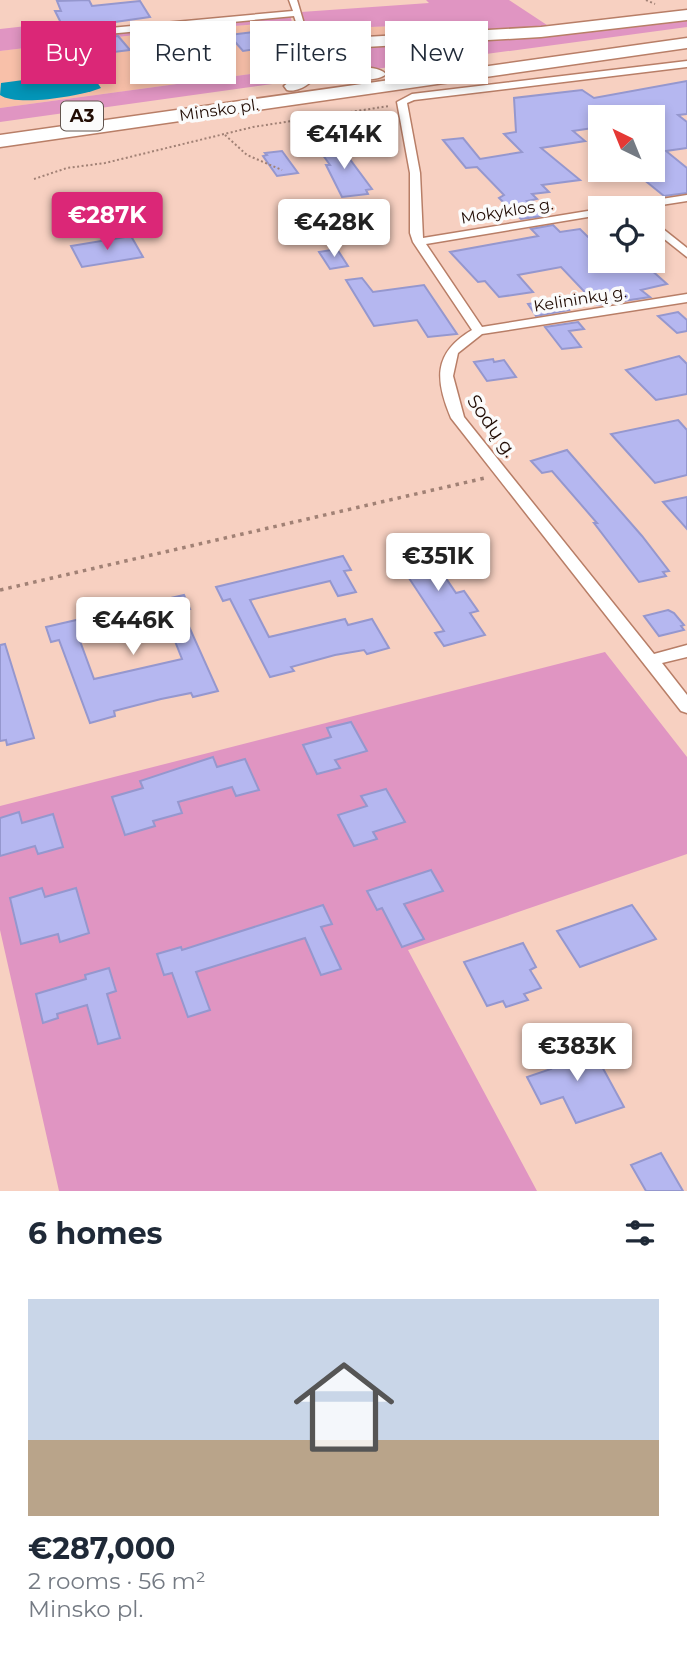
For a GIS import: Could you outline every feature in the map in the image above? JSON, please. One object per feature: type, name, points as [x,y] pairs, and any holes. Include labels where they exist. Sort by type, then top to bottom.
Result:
[{"type":"highway","points":[[371,41],[541,32],[687,15]]},
{"type":"highway","name":"Minsko pl.","points":[[0,127],[687,31]]},
{"type":"highway","name":"Minsko pl.","points":[[0,141],[687,43]]},
{"type":"highway","points":[[371,74],[378,74]]},
{"type":"street","points":[[293,0],[299,21]]},
{"type":"street","points":[[116,30],[296,13]]},
{"type":"street","points":[[479,331],[419,242],[416,233],[415,173],[404,102],[687,64]]},
{"type":"street","points":[[675,65],[687,74]]},
{"type":"street","points":[[665,202],[687,198]]},
{"type":"street","name":"Mokyklos g.","points":[[419,242],[588,214]]},
{"type":"street","points":[[665,235],[687,254]]},
{"type":"street","name":"Kelininkų g.","points":[[479,331],[687,298]]},
{"type":"street","name":"Sodų g.","points":[[479,331],[452,352],[447,363],[449,392],[458,418],[687,706]]},
{"type":"street","points":[[650,661],[687,650]]},
{"type":"path","points":[[34,179],[66,168],[105,163],[253,127],[404,102]]},
{"type":"path","points":[[225,135],[247,155],[282,170]]},
{"type":"path","points":[[0,590],[502,474]]},
{"type":"shaded area","points":[[426,0],[509,0],[553,29],[488,32],[488,21],[385,21],[385,26],[371,27],[371,21],[304,21],[301,12],[429,3]]},
{"type":"shaded area","points":[[290,15],[292,21],[250,21],[250,25],[236,26],[236,21],[228,21]]},
{"type":"shaded area","points":[[687,17],[687,27],[488,54],[488,34]]},
{"type":"shaded area","points":[[250,25],[250,74],[236,76],[236,26]]},
{"type":"shaded area","points":[[385,26],[385,37],[371,38],[371,27]]},
{"type":"shaded area","points":[[21,27],[21,49],[0,51],[0,29]]},
{"type":"shaded area","points":[[130,31],[130,36],[116,37],[116,32]]},
{"type":"shaded area","points":[[130,36],[130,84],[176,84],[0,108],[0,51],[21,49],[21,84],[116,84],[116,37]]},
{"type":"shaded area","points":[[385,43],[385,68],[371,70],[371,45]]},
{"type":"shaded area","points":[[250,74],[250,84],[273,84],[0,122],[0,108],[176,84],[236,84],[236,76]]},
{"type":"shaded area","points":[[605,652],[687,757],[687,854],[408,950],[537,1191],[59,1191],[0,930],[0,806]]},
{"type":"water","points":[[21,80],[21,84],[98,84],[101,88],[65,97],[20,100],[0,95],[1,83]]},
{"type":"building","points":[[89,0],[92,6],[140,1],[150,17],[116,22],[60,21],[55,11],[61,11],[57,1]]},
{"type":"building","points":[[250,32],[250,50],[243,51],[236,43],[236,34]]},
{"type":"building","points":[[118,36],[130,50],[116,52]]},
{"type":"building","points":[[687,81],[687,114],[678,115],[687,122],[687,148],[666,151],[687,168],[687,193],[664,196],[647,182],[665,182],[665,105],[588,105],[588,129],[573,131],[585,141],[541,148],[580,180],[542,185],[549,192],[532,194],[537,199],[527,201],[543,216],[521,219],[499,198],[504,195],[477,167],[466,168],[443,140],[463,138],[480,159],[522,152],[504,134],[516,132],[514,98],[582,90],[594,98]]},
{"type":"building","points":[[332,142],[336,147],[340,146],[372,189],[366,190],[368,194],[342,197],[326,165],[330,165],[315,144]]},
{"type":"building","points":[[282,151],[298,173],[277,176],[263,156],[267,155],[265,153]]},
{"type":"building","points":[[553,225],[560,232],[580,229],[588,237],[588,273],[655,273],[667,284],[641,290],[650,297],[597,305],[561,267],[518,275],[533,292],[499,297],[485,281],[478,282],[450,252],[538,236],[531,229]]},
{"type":"building","points":[[131,236],[143,257],[82,267],[71,246]]},
{"type":"building","points":[[337,249],[348,266],[330,269],[319,252]]},
{"type":"building","points":[[362,278],[373,292],[424,285],[457,334],[428,337],[417,320],[374,326],[346,280]]},
{"type":"building","points":[[560,299],[569,310],[536,316],[528,304]]},
{"type":"building","points":[[678,312],[687,320],[687,331],[677,333],[658,316]]},
{"type":"building","points":[[578,322],[584,329],[569,331],[581,347],[562,349],[545,327]]},
{"type":"building","points":[[679,356],[687,364],[687,394],[656,400],[626,370]]},
{"type":"building","points":[[493,359],[494,362],[504,360],[516,377],[487,381],[474,362]]},
{"type":"building","points":[[678,420],[687,430],[687,475],[655,483],[611,434]]},
{"type":"building","points":[[567,450],[642,536],[669,571],[663,572],[666,576],[639,582],[594,523],[597,523],[552,471],[542,473],[531,461]]},
{"type":"building","points":[[687,497],[687,529],[663,502]]},
{"type":"building","points":[[428,539],[441,557],[433,559],[456,593],[464,591],[478,611],[470,613],[485,635],[444,646],[435,633],[444,631],[389,548]]},
{"type":"building","points":[[343,556],[351,570],[344,571],[356,592],[338,596],[330,581],[250,600],[269,637],[345,619],[348,625],[372,619],[389,648],[367,654],[364,650],[335,655],[291,667],[294,671],[270,677],[230,599],[223,601],[216,587]]},
{"type":"building","points":[[184,595],[190,609],[182,611],[218,691],[193,697],[191,693],[161,699],[114,711],[115,716],[90,723],[59,640],[51,642],[46,627]],"holes":[[[167,621],[182,659],[94,679],[80,641]]]},
{"type":"building","points":[[668,610],[684,625],[681,626],[684,630],[659,636],[644,616]]},
{"type":"building","points":[[5,644],[34,738],[7,745],[6,740],[0,741],[0,645]]},
{"type":"building","points":[[351,722],[367,751],[335,760],[340,768],[317,774],[303,745],[331,737],[327,728]]},
{"type":"building","points":[[213,757],[217,767],[245,759],[259,790],[236,796],[232,787],[178,802],[182,813],[153,821],[155,826],[125,835],[112,797],[143,788],[140,781]]},
{"type":"building","points":[[386,789],[405,822],[373,832],[377,839],[354,846],[338,815],[367,806],[361,796]]},
{"type":"building","points":[[19,812],[22,823],[53,814],[63,847],[38,854],[35,846],[0,856],[0,818]]},
{"type":"building","points":[[431,870],[443,891],[404,904],[424,939],[402,947],[382,908],[377,910],[367,891]]},
{"type":"building","points":[[42,888],[45,897],[76,888],[89,933],[60,942],[58,934],[21,944],[10,898]]},
{"type":"building","points":[[323,905],[332,924],[321,927],[341,969],[321,975],[305,938],[196,972],[210,1010],[188,1017],[172,973],[164,975],[157,954],[181,947],[182,950]]},
{"type":"building","points":[[632,905],[656,939],[580,967],[557,931]]},
{"type":"building","points":[[523,943],[536,967],[530,970],[541,988],[524,994],[528,1000],[506,1007],[503,1001],[487,1006],[464,962]]},
{"type":"building","points":[[109,968],[116,991],[107,994],[120,1038],[98,1044],[87,1005],[57,1014],[58,1018],[43,1023],[36,994],[86,979],[85,975]]},
{"type":"building","points":[[588,1041],[624,1107],[576,1123],[563,1097],[541,1104],[527,1077],[551,1069],[544,1055]]},
{"type":"building","points":[[661,1153],[683,1191],[646,1191],[631,1165]]}]
